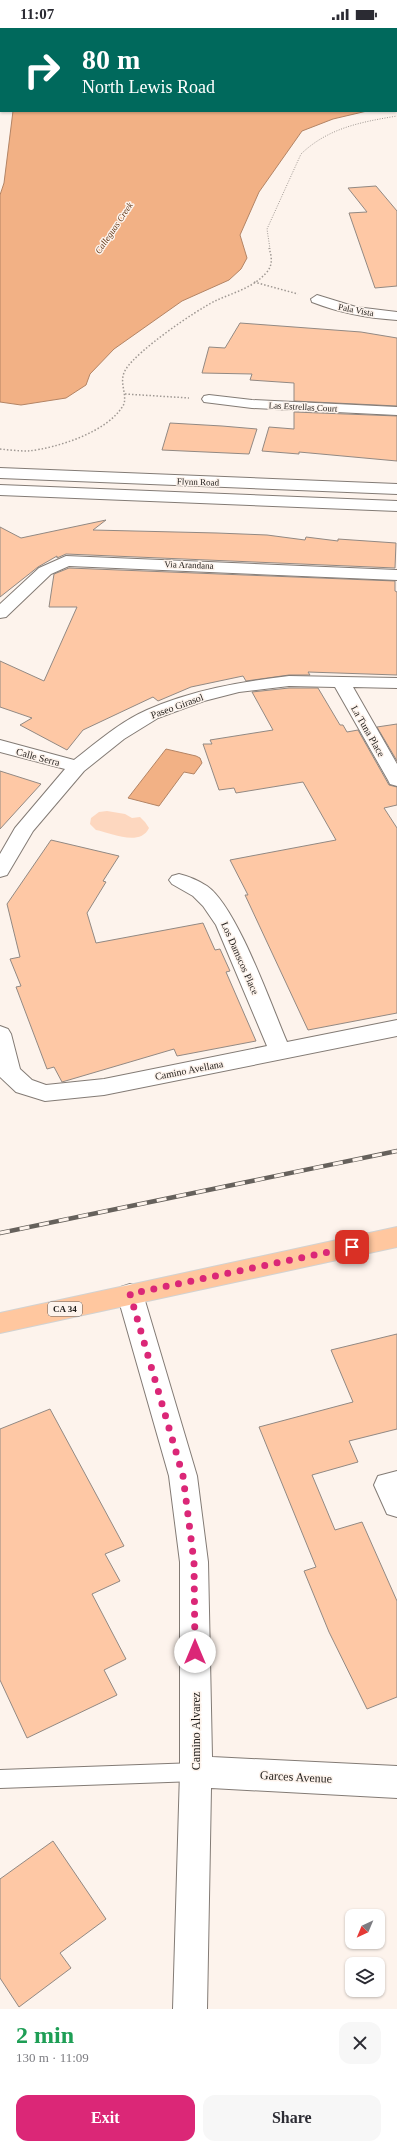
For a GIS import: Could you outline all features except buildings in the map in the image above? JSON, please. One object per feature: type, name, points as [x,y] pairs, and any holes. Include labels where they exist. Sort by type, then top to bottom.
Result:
[{"type":"main road","name":"CA 34","points":[[0,1323],[397,1237]]},
{"type":"street","name":"Pala Vista","points":[[317,299],[333,306],[364,313],[397,316]]},
{"type":"street","name":"Las Estrellas Court","points":[[209,399],[252,404],[397,412]]},
{"type":"street","name":"Flynn Road","points":[[0,473],[397,490]]},
{"type":"street","name":"Flynn Road","points":[[0,490],[397,506]]},
{"type":"street","name":"Via Arandana","points":[[0,613],[45,571],[66,561],[397,575]]},
{"type":"street","name":"Paseo Girasol","points":[[0,871],[25,828],[77,767],[117,735],[152,714],[198,697],[239,687],[289,681],[397,683]]},
{"type":"street","name":"La Tuna Place","points":[[340,681],[397,780]]},
{"type":"street","name":"Calle Serra","points":[[0,746],[77,767]]},
{"type":"street","name":"Los Damscos Place","points":[[179,880],[200,891],[210,901],[226,924],[280,1051]]},
{"type":"street","name":"Camino Avellana","points":[[2,1041],[9,1073],[24,1086],[45,1093],[104,1087],[397,1028]]},
{"type":"street","name":"Camino Alvarez","points":[[130,1294],[184,1484],[194,1562],[196,1772],[190,2009]]},
{"type":"street","points":[[397,1483],[388,1485],[397,1505]]},
{"type":"street","name":"Garces Avenue","points":[[196,1772],[397,1782]]},
{"type":"lane","points":[[0,1779],[196,1772]]},
{"type":"path","points":[[0,449],[33,450],[68,442],[85,435],[108,421],[123,408],[125,394],[122,380],[125,370],[151,345],[209,304],[254,282],[267,273],[272,263],[273,255],[266,238],[267,229],[301,154],[309,144],[340,128],[397,116]]},
{"type":"path","points":[[254,282],[317,299]]},
{"type":"path","points":[[125,394],[209,399]]},
{"type":"shaded area","points":[[107,811],[125,814],[132,818],[140,817],[149,828],[145,834],[132,838],[117,836],[96,830],[90,824],[91,818],[99,812]]},
{"type":"water","name":"Calleguas Creek","points":[[13,112],[363,112],[333,119],[302,131],[259,192],[240,235],[247,258],[241,269],[229,280],[182,301],[114,349],[90,374],[86,385],[66,398],[21,405],[0,402],[0,195],[4,183]]},
{"type":"water","points":[[166,749],[196,756],[200,758],[202,763],[194,774],[184,772],[159,806],[128,798]]},
{"type":"railway","points":[[0,1233],[397,1151]]},
{"type":"route","points":[[195,1652],[194,1562],[183,1476],[130,1294],[352,1247]]}]
